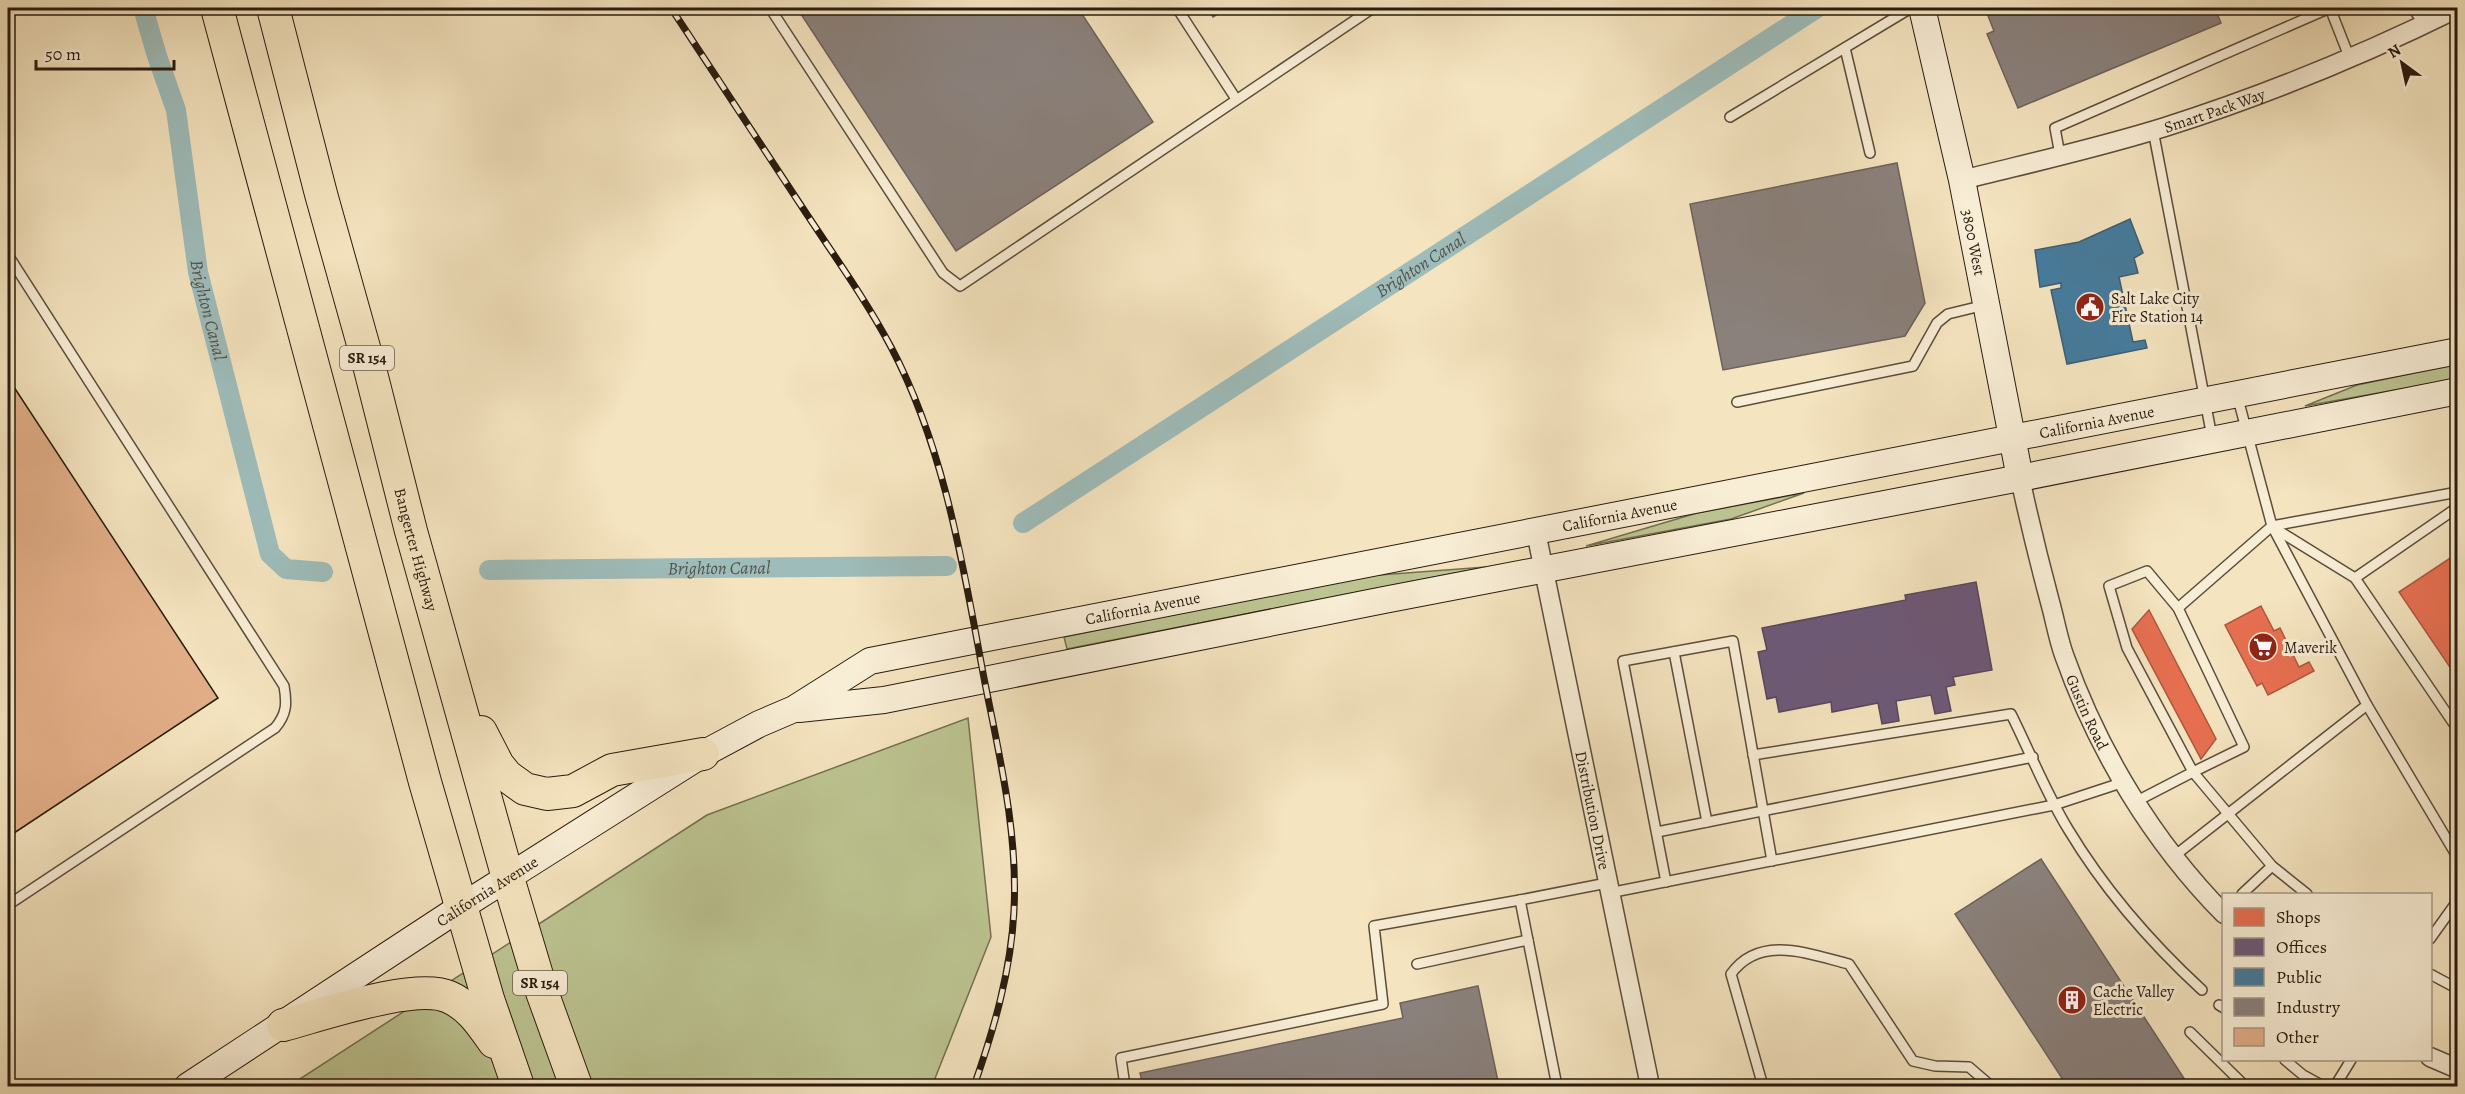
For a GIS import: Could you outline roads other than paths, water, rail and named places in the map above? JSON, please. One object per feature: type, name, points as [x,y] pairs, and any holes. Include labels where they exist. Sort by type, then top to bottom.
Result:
[{"type":"highway","points":[[217,8],[391,658],[461,907],[514,1074]]},
{"type":"highway","name":"Bangerter Highway","points":[[273,8],[411,531],[508,878],[542,992],[576,1086]]},
{"type":"highway","points":[[457,696],[502,771],[518,785],[539,793],[565,793],[582,788],[612,770],[704,754]]},
{"type":"highway","points":[[283,1025],[397,995],[429,992],[449,997],[464,1006],[480,1023],[514,1074]]},
{"type":"main road","name":"3800 West","points":[[1922,8],[1962,180],[2020,478]]},
{"type":"main road","name":"California Avenue","points":[[188,1086],[461,907],[704,754],[759,724],[794,709],[870,661],[2457,351]]},
{"type":"main road","name":"California Avenue","points":[[794,709],[884,700],[2457,391]]},
{"type":"street","name":"Smart Pack Way","points":[[1962,180],[2153,130],[2244,100],[2350,59],[2457,8]]},
{"type":"street","name":"Gustin Road","points":[[2020,478],[2032,535],[2064,654],[2083,702],[2136,802],[2173,857],[2222,912]]},
{"type":"street","name":"Distribution Drive","points":[[1536,532],[1650,1086]]},
{"type":"street","points":[[2432,1058],[2457,1069]]},
{"type":"lane","points":[[770,8],[943,273],[960,286],[1373,8]]},
{"type":"lane","points":[[1177,8],[1236,99]]},
{"type":"lane","points":[[1730,117],[1911,8]]},
{"type":"lane","points":[[2060,155],[2055,128],[2330,8],[2350,59]]},
{"type":"lane","points":[[2413,8],[2424,25]]},
{"type":"lane","points":[[1845,48],[1870,153]]},
{"type":"lane","points":[[2153,130],[2212,440]]},
{"type":"lane","points":[[8,255],[284,686],[287,705],[282,720],[275,728],[8,905]]},
{"type":"lane","points":[[1737,402],[1913,366],[1937,323],[1948,314],[1985,305]]},
{"type":"lane","points":[[2237,394],[2272,526],[2367,705],[2457,858]]},
{"type":"lane","points":[[2178,608],[2272,526],[2457,492]]},
{"type":"lane","points":[[2355,578],[2457,507]]},
{"type":"lane","points":[[2272,526],[2355,578],[2457,730]]},
{"type":"lane","points":[[2136,802],[2193,772],[2244,747],[2178,608],[2147,570],[2109,586],[2127,648],[2193,772],[2272,866],[2306,893]]},
{"type":"lane","points":[[1666,882],[1623,661],[1733,641],[1772,861]]},
{"type":"lane","points":[[1674,652],[1707,822]]},
{"type":"lane","points":[[2173,857],[2367,705]]},
{"type":"lane","points":[[1753,755],[2011,714],[2068,830],[2118,901],[2169,959],[2202,990]]},
{"type":"lane","points":[[1657,832],[2032,757]]},
{"type":"lane","points":[[1125,1086],[1121,1058],[1383,1004],[1374,926],[1520,900],[1666,882],[2054,805],[2124,782]]},
{"type":"lane","points":[[2243,893],[2272,866]]},
{"type":"lane","points":[[1520,900],[1557,1086]]},
{"type":"lane","points":[[2432,936],[2457,900]]},
{"type":"lane","points":[[1417,964],[1528,940]]},
{"type":"lane","points":[[1762,1086],[1731,974],[1741,960],[1774,949],[1801,952],[1849,964],[1913,1061],[1935,1066],[1969,1067],[1991,1086]]},
{"type":"lane","points":[[2432,975],[2457,989]]},
{"type":"lane","points":[[2190,1032],[2246,1086]]},
{"type":"lane","points":[[2287,1061],[2303,1075],[2324,1086]]},
{"type":"lane","points":[[2335,1086],[2350,1061]]},
{"type":"waterway","name":"Brighton Canal","points":[[143,8],[176,110],[198,272],[270,554],[286,569],[323,572]]},
{"type":"waterway","name":"Brighton Canal","points":[[1023,523],[1817,8]]},
{"type":"waterway","name":"Brighton Canal","points":[[489,570],[947,566]]},
{"type":"railway","points":[[671,8],[850,279],[891,347],[910,386],[939,467],[960,551],[1001,764],[1013,851],[1014,910],[1009,955],[995,1021],[974,1086]]},
{"type":"place","name":"Salt Lake City Fire Station 14","points":[[2090,307]]},
{"type":"place","name":"Maverik","points":[[2263,647]]},
{"type":"place","name":"Cache Valley Electric","points":[[2072,1000]]}]
